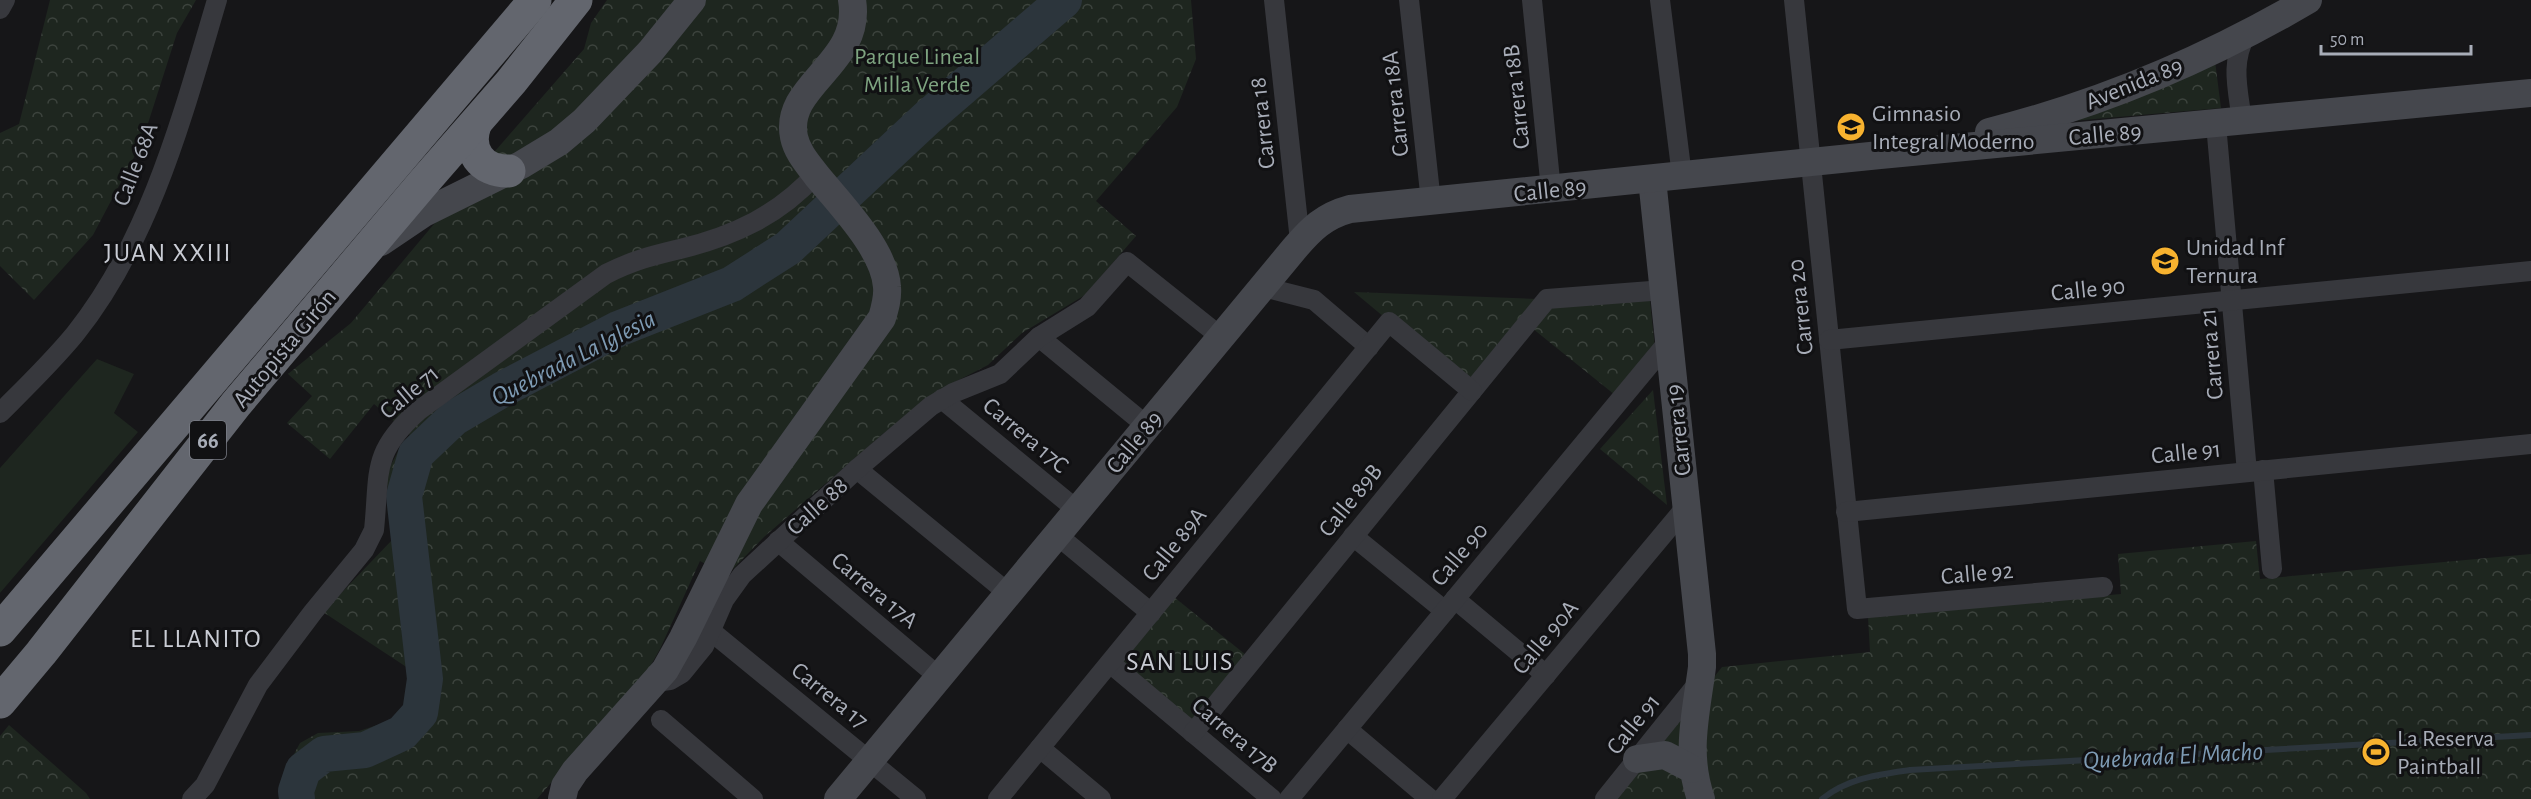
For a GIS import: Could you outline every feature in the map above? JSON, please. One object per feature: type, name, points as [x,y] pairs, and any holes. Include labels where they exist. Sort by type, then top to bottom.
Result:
[{"type":"highway","name":"Autopista Girón","points":[[0,630],[535,0]]},
{"type":"highway","name":"Autopista Girón","points":[[0,702],[236,404],[542,46],[576,0]]},
{"type":"highway","points":[[475,125],[471,141],[477,158],[491,169],[509,171]]},
{"type":"street","points":[[0,9],[5,0]]},
{"type":"street","name":"Calle 68A","points":[[0,413],[54,359],[76,332],[129,246],[152,197],[175,134],[217,0]]},
{"type":"street","points":[[358,261],[424,213],[509,171],[559,142],[584,121],[650,52],[692,0]]},
{"type":"street","points":[[655,682],[683,638],[749,504],[882,318],[887,294],[884,269],[850,217],[797,148],[792,124],[803,98],[850,38],[855,12],[852,0]]},
{"type":"street","name":"Carrera 18","points":[[1274,0],[1300,241]]},
{"type":"street","name":"Carrera 18A","points":[[1409,0],[1431,202]]},
{"type":"street","name":"Carrera 18B","points":[[1532,0],[1551,190]]},
{"type":"street","points":[[1660,0],[1682,176]]},
{"type":"street","name":"Carrera 20","points":[[1794,0],[1857,609]]},
{"type":"street","name":"Avenida 89","points":[[1880,155],[1953,140],[2067,109],[2187,62],[2246,34],[2308,0]]},
{"type":"street","name":"Carrera 21","points":[[2246,34],[2239,48],[2235,67],[2229,122],[2232,301],[2255,471],[2272,569]]},
{"type":"street","name":"Calle 89","points":[[838,799],[1300,241],[1319,222],[1338,213],[1880,155],[2531,93]]},
{"type":"street","points":[[373,191],[423,183],[470,182],[509,171]]},
{"type":"street","name":"Carrera 19","points":[[1652,179],[1702,654],[1691,747],[1692,769],[1701,799]]},
{"type":"street","name":"Calle 71","points":[[192,799],[205,785],[258,685],[372,538],[379,463],[387,444],[400,427],[418,411],[606,274],[633,261],[705,242],[750,225],[822,182]]},
{"type":"street","name":"Calle 88","points":[[562,799],[565,786],[575,771],[655,682],[670,680],[682,673],[704,646],[724,600],[733,587],[778,541],[857,469],[942,399],[1000,374],[1039,337],[1087,307],[1127,262],[1221,337]]},
{"type":"street","name":"Calle 90","points":[[1829,340],[2531,271]]},
{"type":"street","points":[[1263,287],[1314,300],[1369,346]]},
{"type":"street","name":"Calle 89B","points":[[1192,732],[1547,299],[1664,290]]},
{"type":"street","name":"Calle 89A","points":[[998,799],[1389,322],[1472,390]]},
{"type":"street","points":[[1039,337],[1147,426]]},
{"type":"street","name":"Calle 90","points":[[1289,799],[1669,341]]},
{"type":"street","name":"Carrera 17C","points":[[942,399],[1077,510]]},
{"type":"street","name":"Calle 91","points":[[1846,512],[2531,444]]},
{"type":"street","points":[[857,469],[1008,593]]},
{"type":"street","name":"Calle 90A","points":[[1442,799],[1686,507]]},
{"type":"street","points":[[1057,535],[1151,613]]},
{"type":"street","points":[[1353,536],[1546,675]]},
{"type":"street","name":"Carrera 17A","points":[[778,541],[939,677]]},
{"type":"street","name":"Calle 92","points":[[1857,609],[2103,588]]},
{"type":"street","name":"Carrera 17","points":[[712,632],[916,799]]},
{"type":"street","name":"Carrera 17B","points":[[1110,663],[1272,799]]},
{"type":"street","name":"Calle 91","points":[[1605,799],[1700,680]]},
{"type":"street","points":[[661,720],[753,799]]},
{"type":"street","points":[[1347,729],[1430,799]]},
{"type":"street","points":[[1040,748],[1101,799]]},
{"type":"street","points":[[1637,759],[1665,755],[1692,769]]},
{"type":"green space","points":[[50,0],[196,0],[177,33],[142,142],[93,235],[34,300],[0,266],[0,133],[19,124]]},
{"type":"green space","name":"Parque Lineal Milla Verde","points":[[607,0],[1191,0],[1196,59],[1177,107],[1096,201],[1136,236],[1085,295],[1022,333],[988,365],[949,385],[884,433],[764,537],[727,575],[700,561],[660,649],[647,672],[537,799],[289,799],[287,767],[300,743],[318,733],[359,731],[396,719],[412,701],[414,672],[323,612],[393,539],[386,474],[401,446],[410,435],[374,404],[330,459],[287,423],[312,396],[288,374],[351,323],[584,49],[591,23]]},
{"type":"green space","points":[[2215,61],[2221,108],[2072,121]]},
{"type":"green space","points":[[1354,292],[1536,299],[1467,386]]},
{"type":"green space","points":[[1649,292],[1655,348],[1615,395],[1527,324],[1547,299]]},
{"type":"green space","points":[[97,359],[134,374],[114,413],[138,432],[0,593],[0,468]]},
{"type":"green space","points":[[1653,390],[1667,505],[1600,449]]},
{"type":"green space","points":[[2256,541],[2260,579],[2531,554],[2531,799],[1617,799],[1722,667],[1870,652],[1868,617],[2121,594],[2118,554]]},
{"type":"green space","points":[[1174,597],[1246,655],[1188,725],[1117,667]]},
{"type":"green space","points":[[9,725],[90,799],[0,799],[0,736]]},
{"type":"waterway","name":"Quebrada La Iglesia","points":[[297,799],[296,791],[303,770],[324,754],[365,750],[402,733],[420,713],[425,679],[404,496],[416,454],[454,418],[503,389],[618,329],[732,284],[788,248],[927,118],[1064,0]]},
{"type":"waterway","name":"Quebrada El Macho","points":[[1822,799],[1853,782],[1910,770],[2531,735]]},
{"type":"place","name":"Gimnasio Integral Moderno","points":[[1851,127]]},
{"type":"place","name":"Unidad Inf Ternura","points":[[2165,261]]},
{"type":"place","name":"La Reserva Paintball","points":[[2376,752]]},
{"type":"district","name":"JUAN XXIII","points":[[168,252]]},
{"type":"district","name":"EL LLANITO","points":[[196,638]]},
{"type":"district","name":"SAN LUIS","points":[[1180,661]]}]
